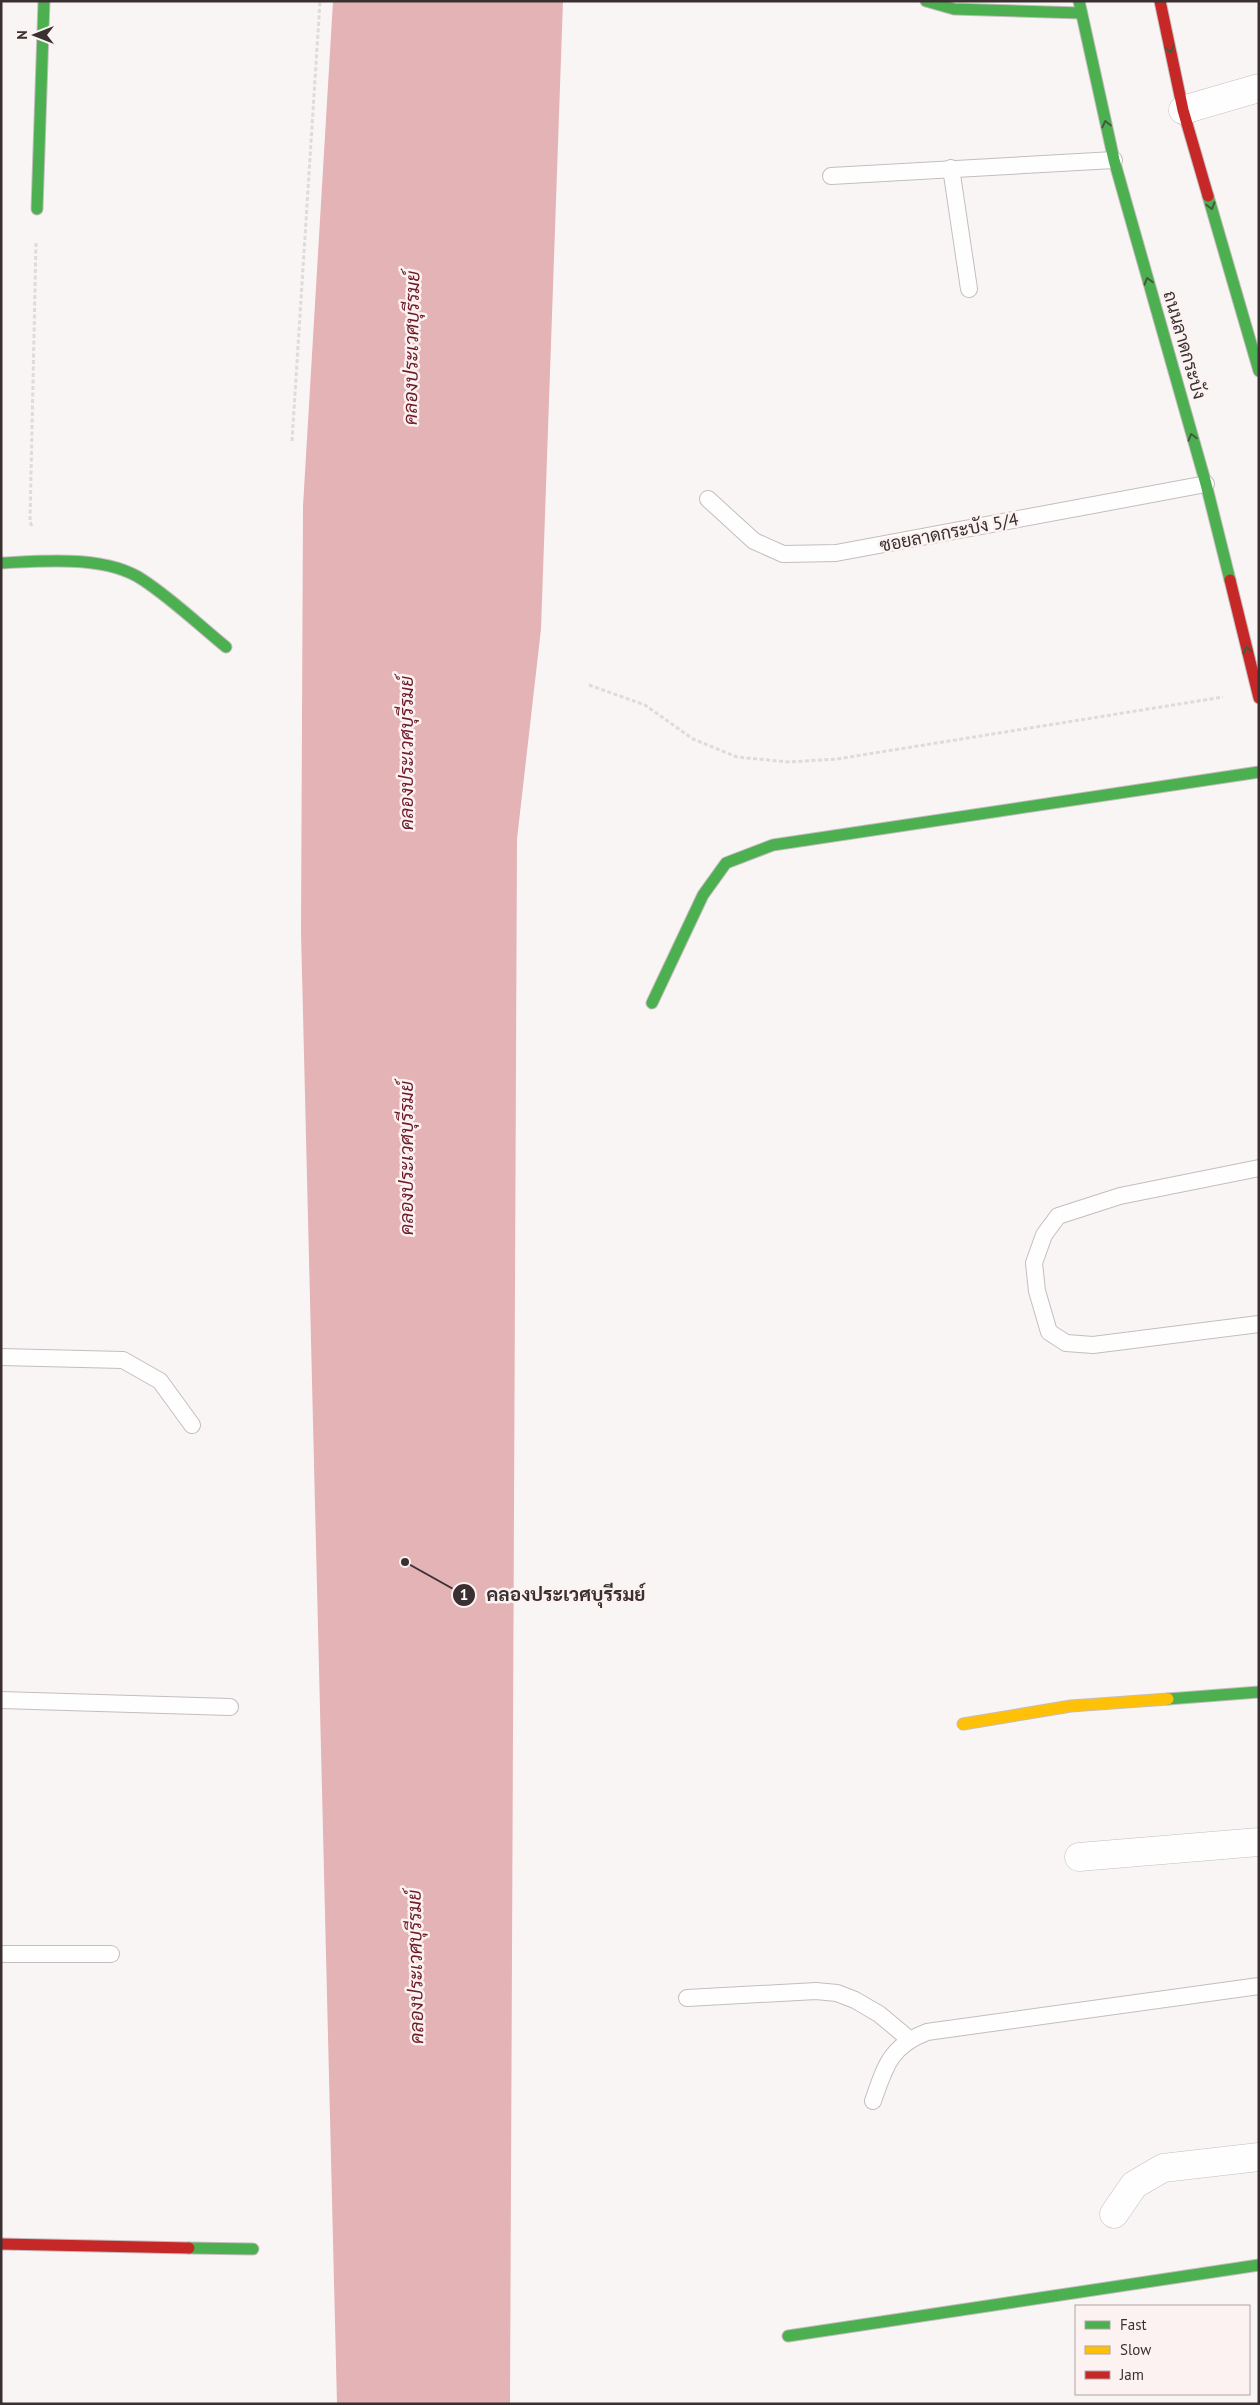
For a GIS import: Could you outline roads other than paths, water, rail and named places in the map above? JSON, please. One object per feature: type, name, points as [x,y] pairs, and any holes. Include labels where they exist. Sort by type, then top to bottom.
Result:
[{"type":"street","points":[[37,209],[44,1]]},
{"type":"street","points":[[926,1],[954,9],[1082,13]]},
{"type":"street","name":"ถนนลาดกระบัง","points":[[1079,1],[1114,160],[1206,484],[1258,694]]},
{"type":"street","points":[[1160,1],[1183,110],[1259,371]]},
{"type":"street","points":[[1183,110],[1259,88]]},
{"type":"street","points":[[1,563],[57,561],[116,568],[142,579],[226,647]]},
{"type":"street","points":[[652,1003],[703,895],[726,862],[773,845],[1259,772]]},
{"type":"street","points":[[963,1724],[1071,1706],[1259,1692]]},
{"type":"street","points":[[1079,1857],[1259,1842]]},
{"type":"street","points":[[1114,2214],[1134,2185],[1163,2168],[1259,2157]]},
{"type":"street","points":[[1,2244],[253,2249]]},
{"type":"street","points":[[788,2336],[1259,2265]]},
{"type":"lane","points":[[831,176],[1114,160]]},
{"type":"lane","points":[[952,168],[969,289]]},
{"type":"lane","name":"ซอยลาดกระบัง 5/4","points":[[708,499],[754,541],[783,554],[836,553],[1206,484]]},
{"type":"lane","points":[[1259,1168],[1120,1196],[1058,1216],[1044,1236],[1034,1263],[1037,1291],[1049,1332],[1066,1343],[1093,1345],[1259,1324]]},
{"type":"lane","points":[[1,1357],[123,1360],[160,1381],[192,1425]]},
{"type":"lane","points":[[1,1700],[230,1707]]},
{"type":"lane","points":[[1,1954],[111,1954]]},
{"type":"lane","points":[[873,2101],[887,2062],[910,2039],[926,2032],[1259,1986]]},
{"type":"lane","points":[[687,1998],[816,1991],[837,1993],[855,2000],[879,2014],[910,2039]]},
{"type":"water","points":[[333,1],[563,1],[541,629],[517,839],[510,2404],[337,2404],[301,932],[303,506]]},
{"type":"place","name":"คลองประเวศบุรีรมย์","points":[[405,1562]]}]
